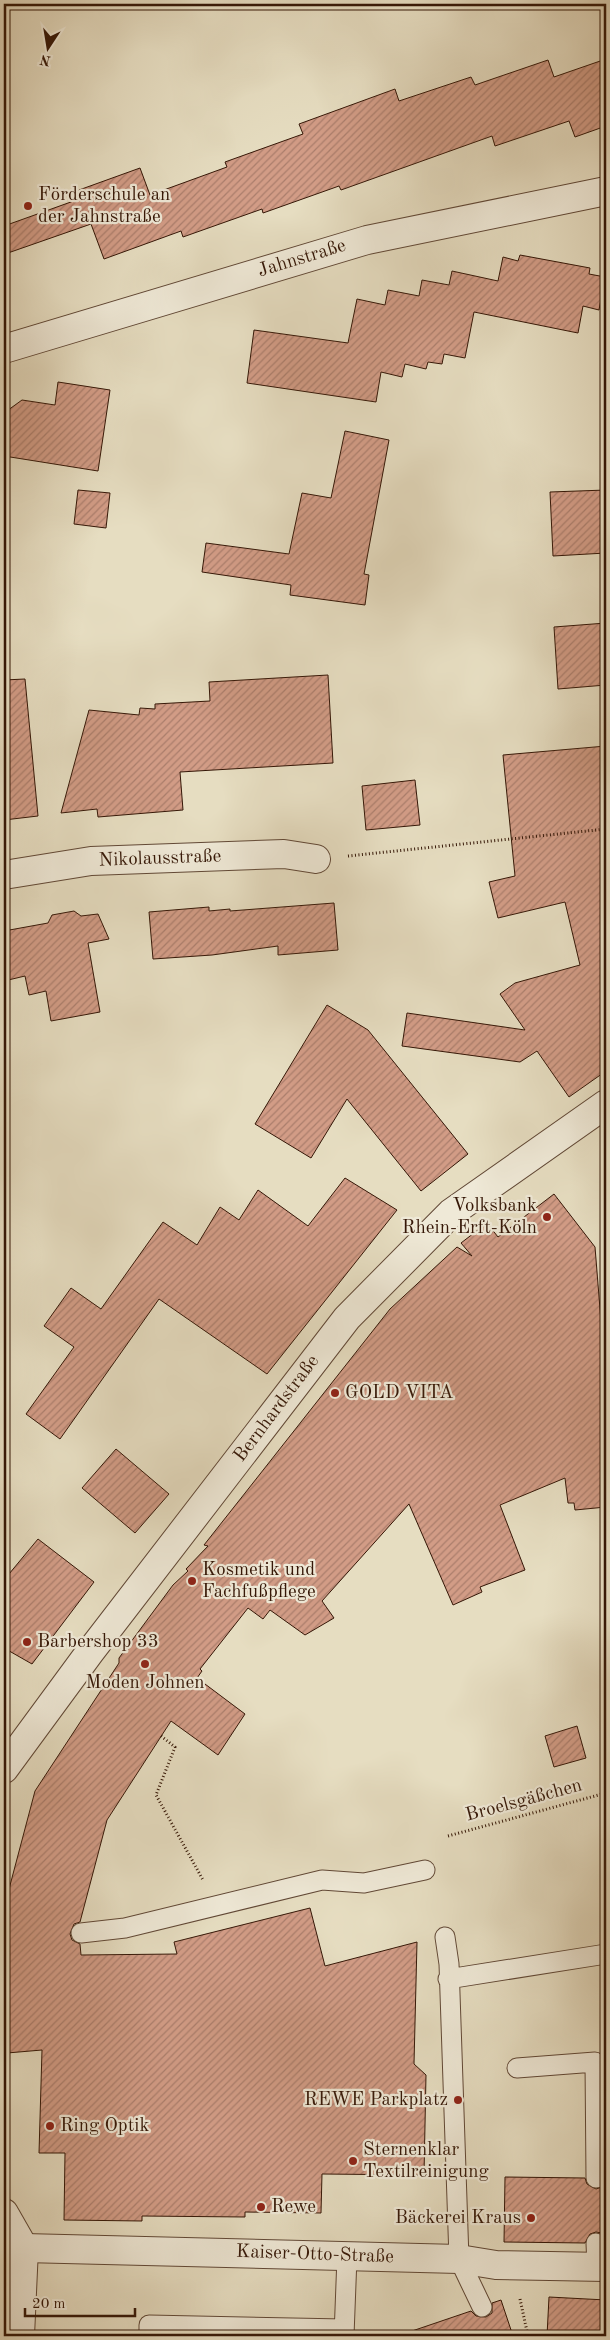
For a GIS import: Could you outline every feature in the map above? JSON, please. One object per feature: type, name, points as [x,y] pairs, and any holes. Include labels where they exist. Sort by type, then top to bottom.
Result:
[{"type":"street","name":"Jahnstraße","points":[[4,350],[91,322],[367,240],[606,191]]},
{"type":"street","name":"Nikolausstraße","points":[[4,875],[91,861],[284,854],[316,860]]},
{"type":"street","name":"Bernhardstraße","points":[[4,1769],[90,1652],[347,1318],[451,1214],[605,1109]]},
{"type":"street","points":[[4,2213],[24,2248],[20,2336]]},
{"type":"street","name":"Kaiser-Otto-Straße","points":[[24,2248],[459,2259],[496,2265],[600,2259]]},
{"type":"lane","points":[[81,1933],[125,1928],[322,1880],[364,1883],[425,1870]]},
{"type":"lane","points":[[445,1937],[449,1964],[448,1979],[459,2259],[482,2307]]},
{"type":"lane","points":[[448,1979],[606,1954]]},
{"type":"lane","points":[[517,2068],[595,2062],[596,2178]]},
{"type":"lane","points":[[149,2336],[149,2325],[344,2332],[347,2257]]},
{"type":"path","points":[[316,860],[606,829]]},
{"type":"path","points":[[161,1736],[175,1746],[156,1795],[195,1864]]},
{"type":"path","name":"Broelsgäßchen","points":[[448,1836],[606,1793]]},
{"type":"building","points":[[606,59],[606,126],[575,137],[569,121],[495,146],[492,136],[341,190],[339,186],[263,213],[262,209],[183,237],[181,231],[104,259],[91,224],[5,254],[4,251],[4,226],[82,198],[79,190],[140,168],[150,195],[227,167],[225,162],[303,134],[299,124],[395,89],[399,101],[471,77],[475,85],[548,60],[554,77]]},
{"type":"building","points":[[520,255],[590,268],[589,274],[605,277],[599,310],[583,306],[578,333],[474,312],[465,358],[444,354],[442,364],[428,362],[426,369],[405,364],[402,377],[381,372],[376,402],[247,383],[254,330],[348,343],[357,299],[385,305],[388,290],[419,296],[422,280],[449,285],[452,271],[498,281],[503,257],[518,261]]},
{"type":"building","points":[[58,382],[110,390],[98,471],[4,456],[4,413],[22,400],[55,405]]},
{"type":"building","points":[[345,431],[389,440],[364,574],[369,575],[365,605],[290,595],[291,585],[202,572],[206,543],[289,554],[302,493],[331,498]]},
{"type":"building","points":[[78,490],[110,493],[106,528],[74,524]]},
{"type":"building","points":[[606,490],[606,553],[553,556],[550,492]]},
{"type":"building","points":[[606,623],[606,685],[558,689],[554,627]]},
{"type":"building","points":[[328,675],[333,763],[180,772],[183,810],[98,817],[97,809],[61,813],[89,710],[139,715],[140,708],[155,709],[155,704],[210,701],[209,682]]},
{"type":"building","points":[[25,679],[38,816],[4,820],[4,680]]},
{"type":"building","points":[[606,746],[606,1071],[569,1097],[537,1051],[520,1062],[402,1046],[407,1013],[525,1030],[500,994],[515,983],[580,965],[565,902],[498,918],[489,882],[515,876],[503,755]]},
{"type":"building","points":[[415,780],[420,825],[366,830],[362,786]]},
{"type":"building","points":[[334,903],[338,950],[278,955],[278,946],[212,955],[153,959],[149,912],[209,907],[209,911],[230,909],[230,911]]},
{"type":"building","points":[[74,911],[81,916],[98,914],[109,939],[88,943],[100,1012],[51,1021],[46,991],[29,995],[25,976],[4,981],[4,931],[48,923],[52,915]]},
{"type":"building","points":[[327,1005],[368,1030],[468,1154],[421,1191],[347,1099],[311,1158],[255,1124]]},
{"type":"building","points":[[345,1178],[397,1210],[267,1374],[159,1299],[60,1439],[26,1414],[74,1347],[44,1326],[71,1288],[101,1309],[163,1222],[197,1245],[220,1207],[239,1220],[258,1190],[308,1226]]},
{"type":"building","points":[[554,1194],[595,1247],[603,1346],[606,1344],[606,1507],[575,1510],[574,1503],[568,1503],[565,1478],[500,1505],[525,1570],[480,1587],[482,1592],[453,1605],[409,1504],[322,1601],[334,1618],[305,1635],[270,1610],[263,1619],[248,1608],[200,1669],[202,1671],[197,1678],[245,1714],[218,1755],[171,1721],[107,1820],[80,1922],[74,1924],[70,1934],[72,1940],[80,1944],[81,1955],[177,1954],[174,1942],[310,1908],[325,1966],[417,1942],[414,2064],[426,2075],[424,2175],[322,2174],[321,2213],[245,2212],[245,2217],[142,2216],[142,2221],[64,2220],[65,2153],[39,2153],[42,2050],[7,2053],[7,2000],[4,2000],[4,1908],[35,1791],[119,1663],[119,1658],[173,1585],[188,1571],[186,1569],[208,1546],[204,1545],[390,1309],[457,1247],[472,1256],[461,1243],[487,1223],[498,1237]]},
{"type":"building","points":[[116,1449],[169,1494],[135,1533],[82,1488]]},
{"type":"building","points":[[38,1539],[94,1582],[32,1664],[4,1648],[4,1580]]},
{"type":"building","points":[[577,1726],[586,1758],[554,1767],[545,1736]]},
{"type":"building","points":[[505,2177],[585,2178],[587,2184],[596,2189],[602,2187],[606,2182],[606,2239],[602,2233],[596,2232],[590,2234],[585,2243],[504,2242]]},
{"type":"building","points":[[549,2297],[606,2300],[606,2336],[547,2336]]},
{"type":"building","points":[[501,2300],[513,2336],[413,2336],[412,2331],[471,2311],[476,2316],[486,2317],[492,2313],[492,2303]]},
{"type":"place","name":"Förderschule an der Jahnstraße","points":[[28,206]]},
{"type":"place","name":"Volksbank Rhein-Erft-Köln","points":[[547,1217]]},
{"type":"place","name":"GOLD VITA","points":[[335,1393]]},
{"type":"place","name":"Kosmetik und Fachfußpflege","points":[[192,1581]]},
{"type":"place","name":"Barbershop 33","points":[[27,1642]]},
{"type":"place","name":"Moden Johnen","points":[[145,1664]]},
{"type":"place","name":"REWE Parkplatz","points":[[458,2100]]},
{"type":"place","name":"Ring Optik","points":[[50,2126]]},
{"type":"place","name":"Sternenklar Textilreinigung","points":[[353,2161]]},
{"type":"place","name":"Rewe","points":[[261,2207]]},
{"type":"place","name":"Bäckerei Kraus","points":[[531,2218]]}]
